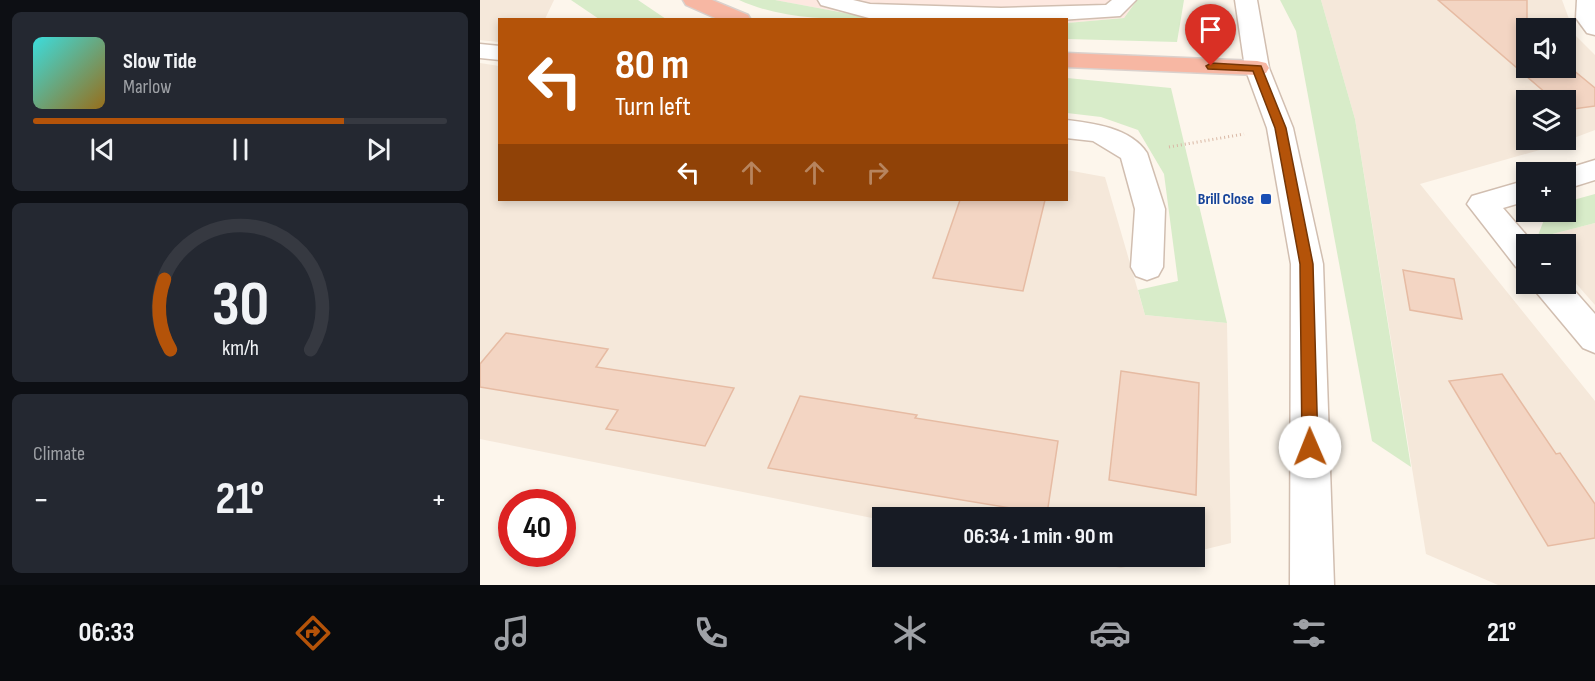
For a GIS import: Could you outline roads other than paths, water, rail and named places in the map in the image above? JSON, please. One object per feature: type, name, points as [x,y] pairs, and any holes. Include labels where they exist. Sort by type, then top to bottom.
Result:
[{"type":"highway","points":[[694,0],[735,18]]},
{"type":"highway","points":[[1068,60],[1257,68]]},
{"type":"street","points":[[829,0],[869,11],[1001,15],[1112,11],[1125,0]]},
{"type":"street","points":[[1043,14],[1086,0]]},
{"type":"street","points":[[1246,0],[1257,68],[1280,128],[1307,264],[1312,585]]},
{"type":"street","points":[[1588,0],[1587,18],[1595,28]]},
{"type":"street","points":[[480,51],[498,54]]},
{"type":"street","points":[[1068,129],[1100,133],[1133,153],[1150,209],[1147,267]]},
{"type":"street","points":[[1576,176],[1595,170]]},
{"type":"street","points":[[1516,193],[1482,204],[1516,245]]},
{"type":"street","points":[[1558,294],[1595,338]]},
{"type":"place","name":"Brill Close","points":[[1266,199]]}]
